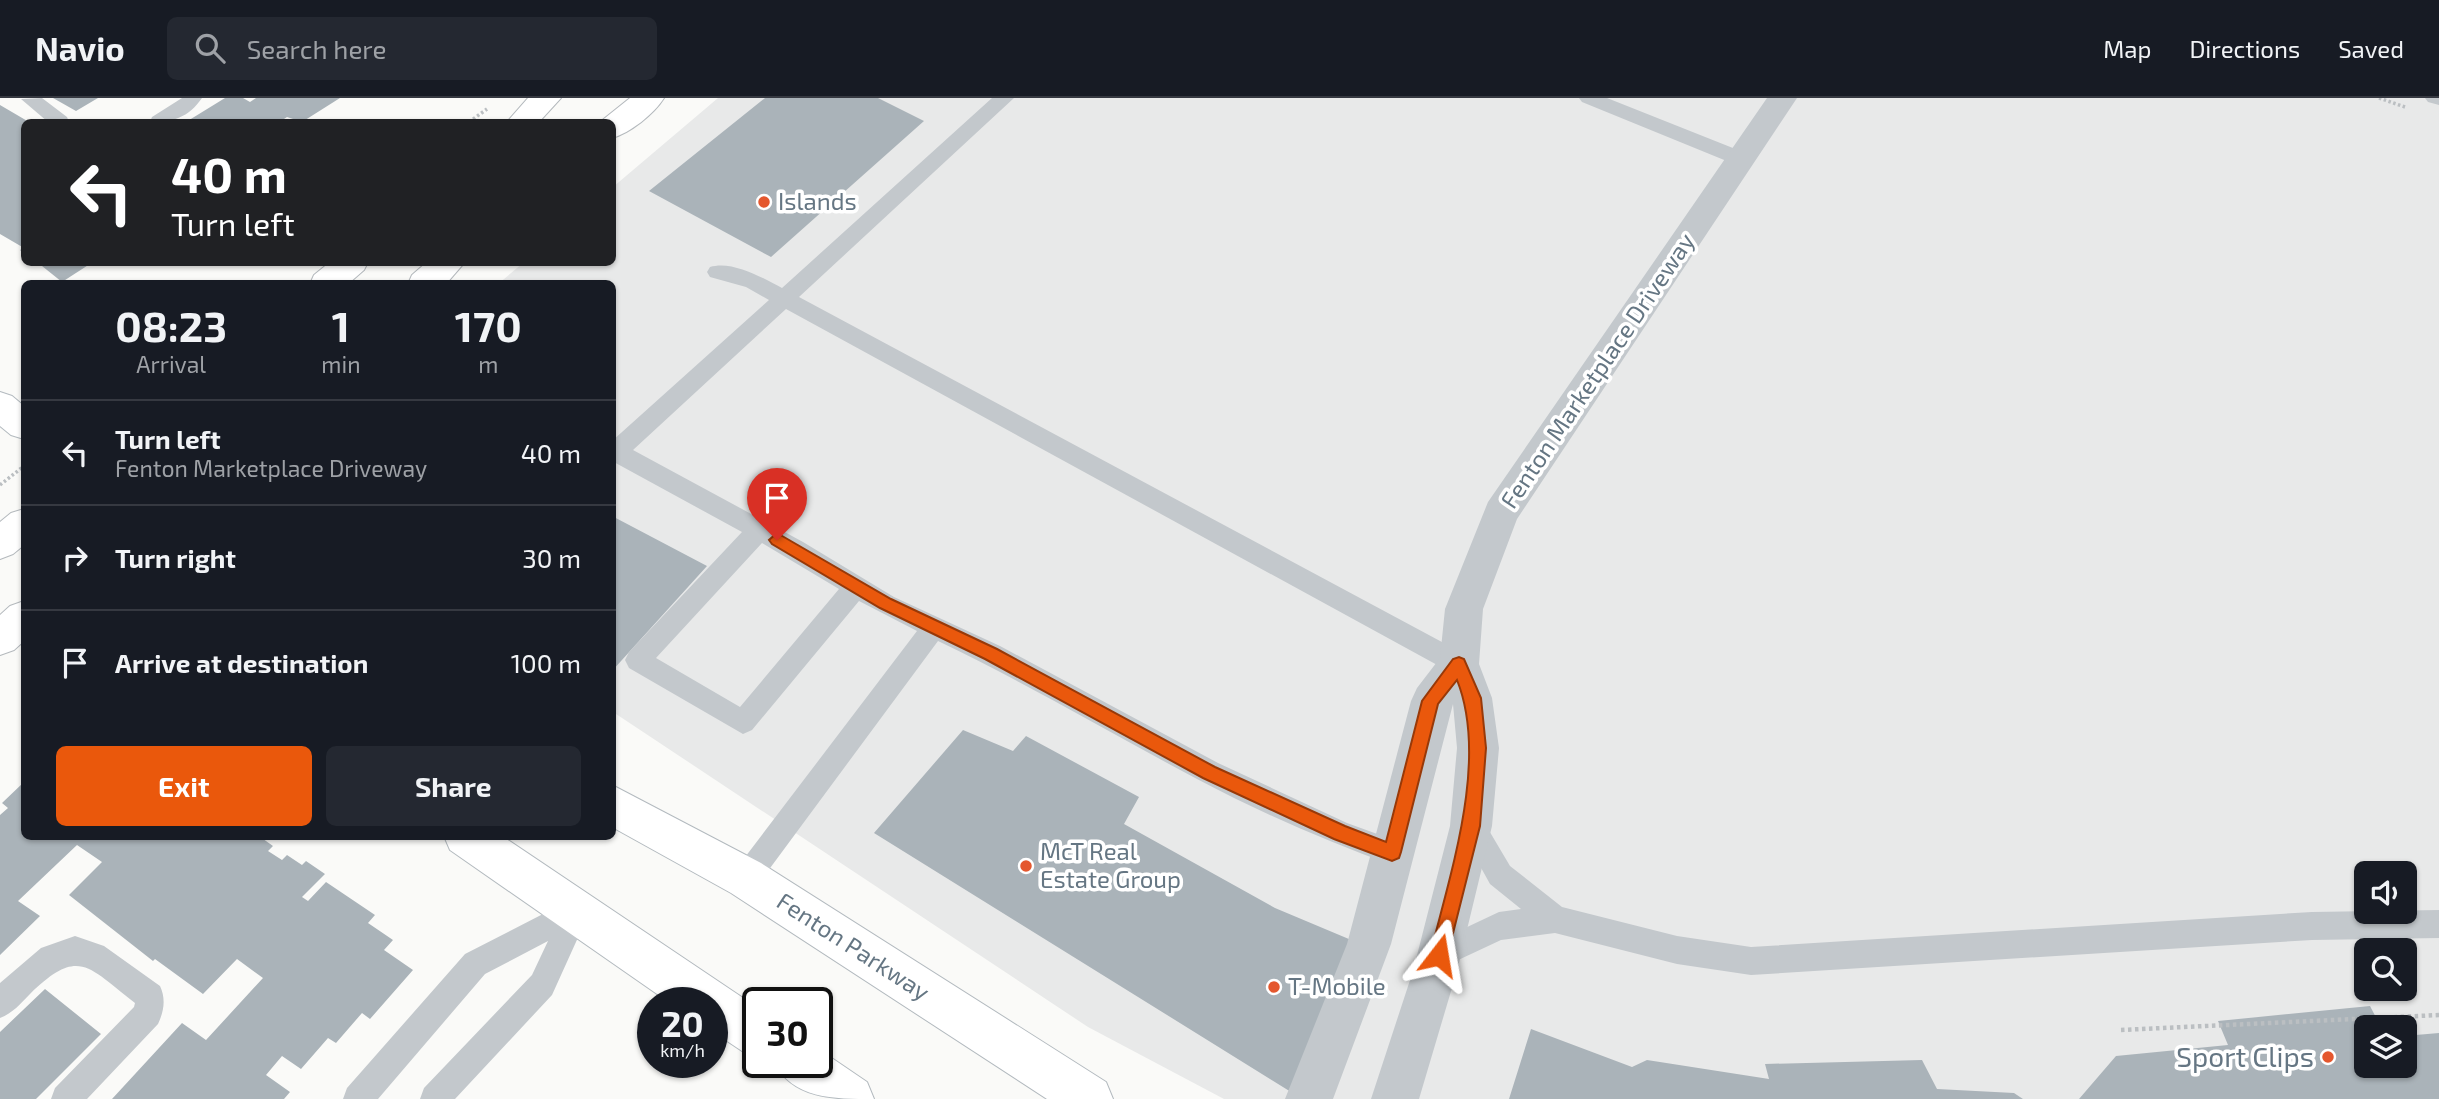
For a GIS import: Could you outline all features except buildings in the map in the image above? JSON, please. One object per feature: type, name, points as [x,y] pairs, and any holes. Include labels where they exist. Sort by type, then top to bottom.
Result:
[{"type":"main road","points":[[525,119],[547,98]]},
{"type":"main road","points":[[616,125],[649,98]]},
{"type":"main road","points":[[331,280],[347,266]]},
{"type":"main road","points":[[429,280],[444,266]]},
{"type":"main road","points":[[0,406],[21,423]]},
{"type":"main road","points":[[0,638],[21,620]]},
{"type":"main road","name":"Fenton Parkway","points":[[616,806],[746,878],[1089,1099]]},
{"type":"main road","points":[[471,840],[688,987]]},
{"type":"main road","points":[[820,1078],[850,1099]]},
{"type":"street","name":"Fenton Marketplace Driveway","points":[[1395,1099],[1439,955],[1471,826],[1478,748],[1472,698],[1459,664],[1464,609],[1501,513],[1782,98]]},
{"type":"street","points":[[1309,1099],[1369,944],[1431,701],[1459,664]]},
{"type":"lane","points":[[164,119],[186,106],[192,98]]},
{"type":"lane","points":[[616,449],[1004,98]]},
{"type":"lane","points":[[1589,98],[1741,159]]},
{"type":"lane","points":[[31,99],[56,119]]},
{"type":"lane","points":[[717,272],[752,281],[785,298],[1459,664]]},
{"type":"lane","points":[[616,452],[759,530],[885,604],[991,654],[1209,772],[1340,833],[1392,852]]},
{"type":"lane","points":[[759,530],[638,660],[743,722],[856,586]]},
{"type":"lane","points":[[746,878],[934,627]]},
{"type":"lane","points":[[1471,826],[1500,875],[1555,919]]},
{"type":"lane","points":[[358,1099],[475,964],[576,911]]},
{"type":"lane","points":[[435,1099],[542,985],[576,911]]},
{"type":"lane","points":[[1439,955],[1499,926],[1555,919],[1677,950],[1751,961],[2312,926],[2439,924]]},
{"type":"lane","points":[[0,1004],[37,968],[61,953],[84,951],[150,996],[148,1014],[66,1099]]},
{"type":"path","points":[[0,485],[21,468]]},
{"type":"path","points":[[2121,1030],[2439,1015]]},
{"type":"shaded area","points":[[718,98],[2439,98],[2439,1099],[1224,1099],[1088,1027],[616,714],[616,280],[503,280],[519,266],[616,266],[616,184]]},
{"type":"place","name":"Islands","points":[[764,202]]},
{"type":"place","name":"McT Real Estate Group","points":[[1026,866]]},
{"type":"place","name":"T-Mobile","points":[[1274,987]]},
{"type":"place","name":"Sport Clips","points":[[2328,1057]]},
{"type":"route","points":[[777,540],[885,604],[991,654],[1209,772],[1340,833],[1392,852],[1431,701],[1459,664],[1472,698],[1478,748],[1471,826],[1439,955]]}]
